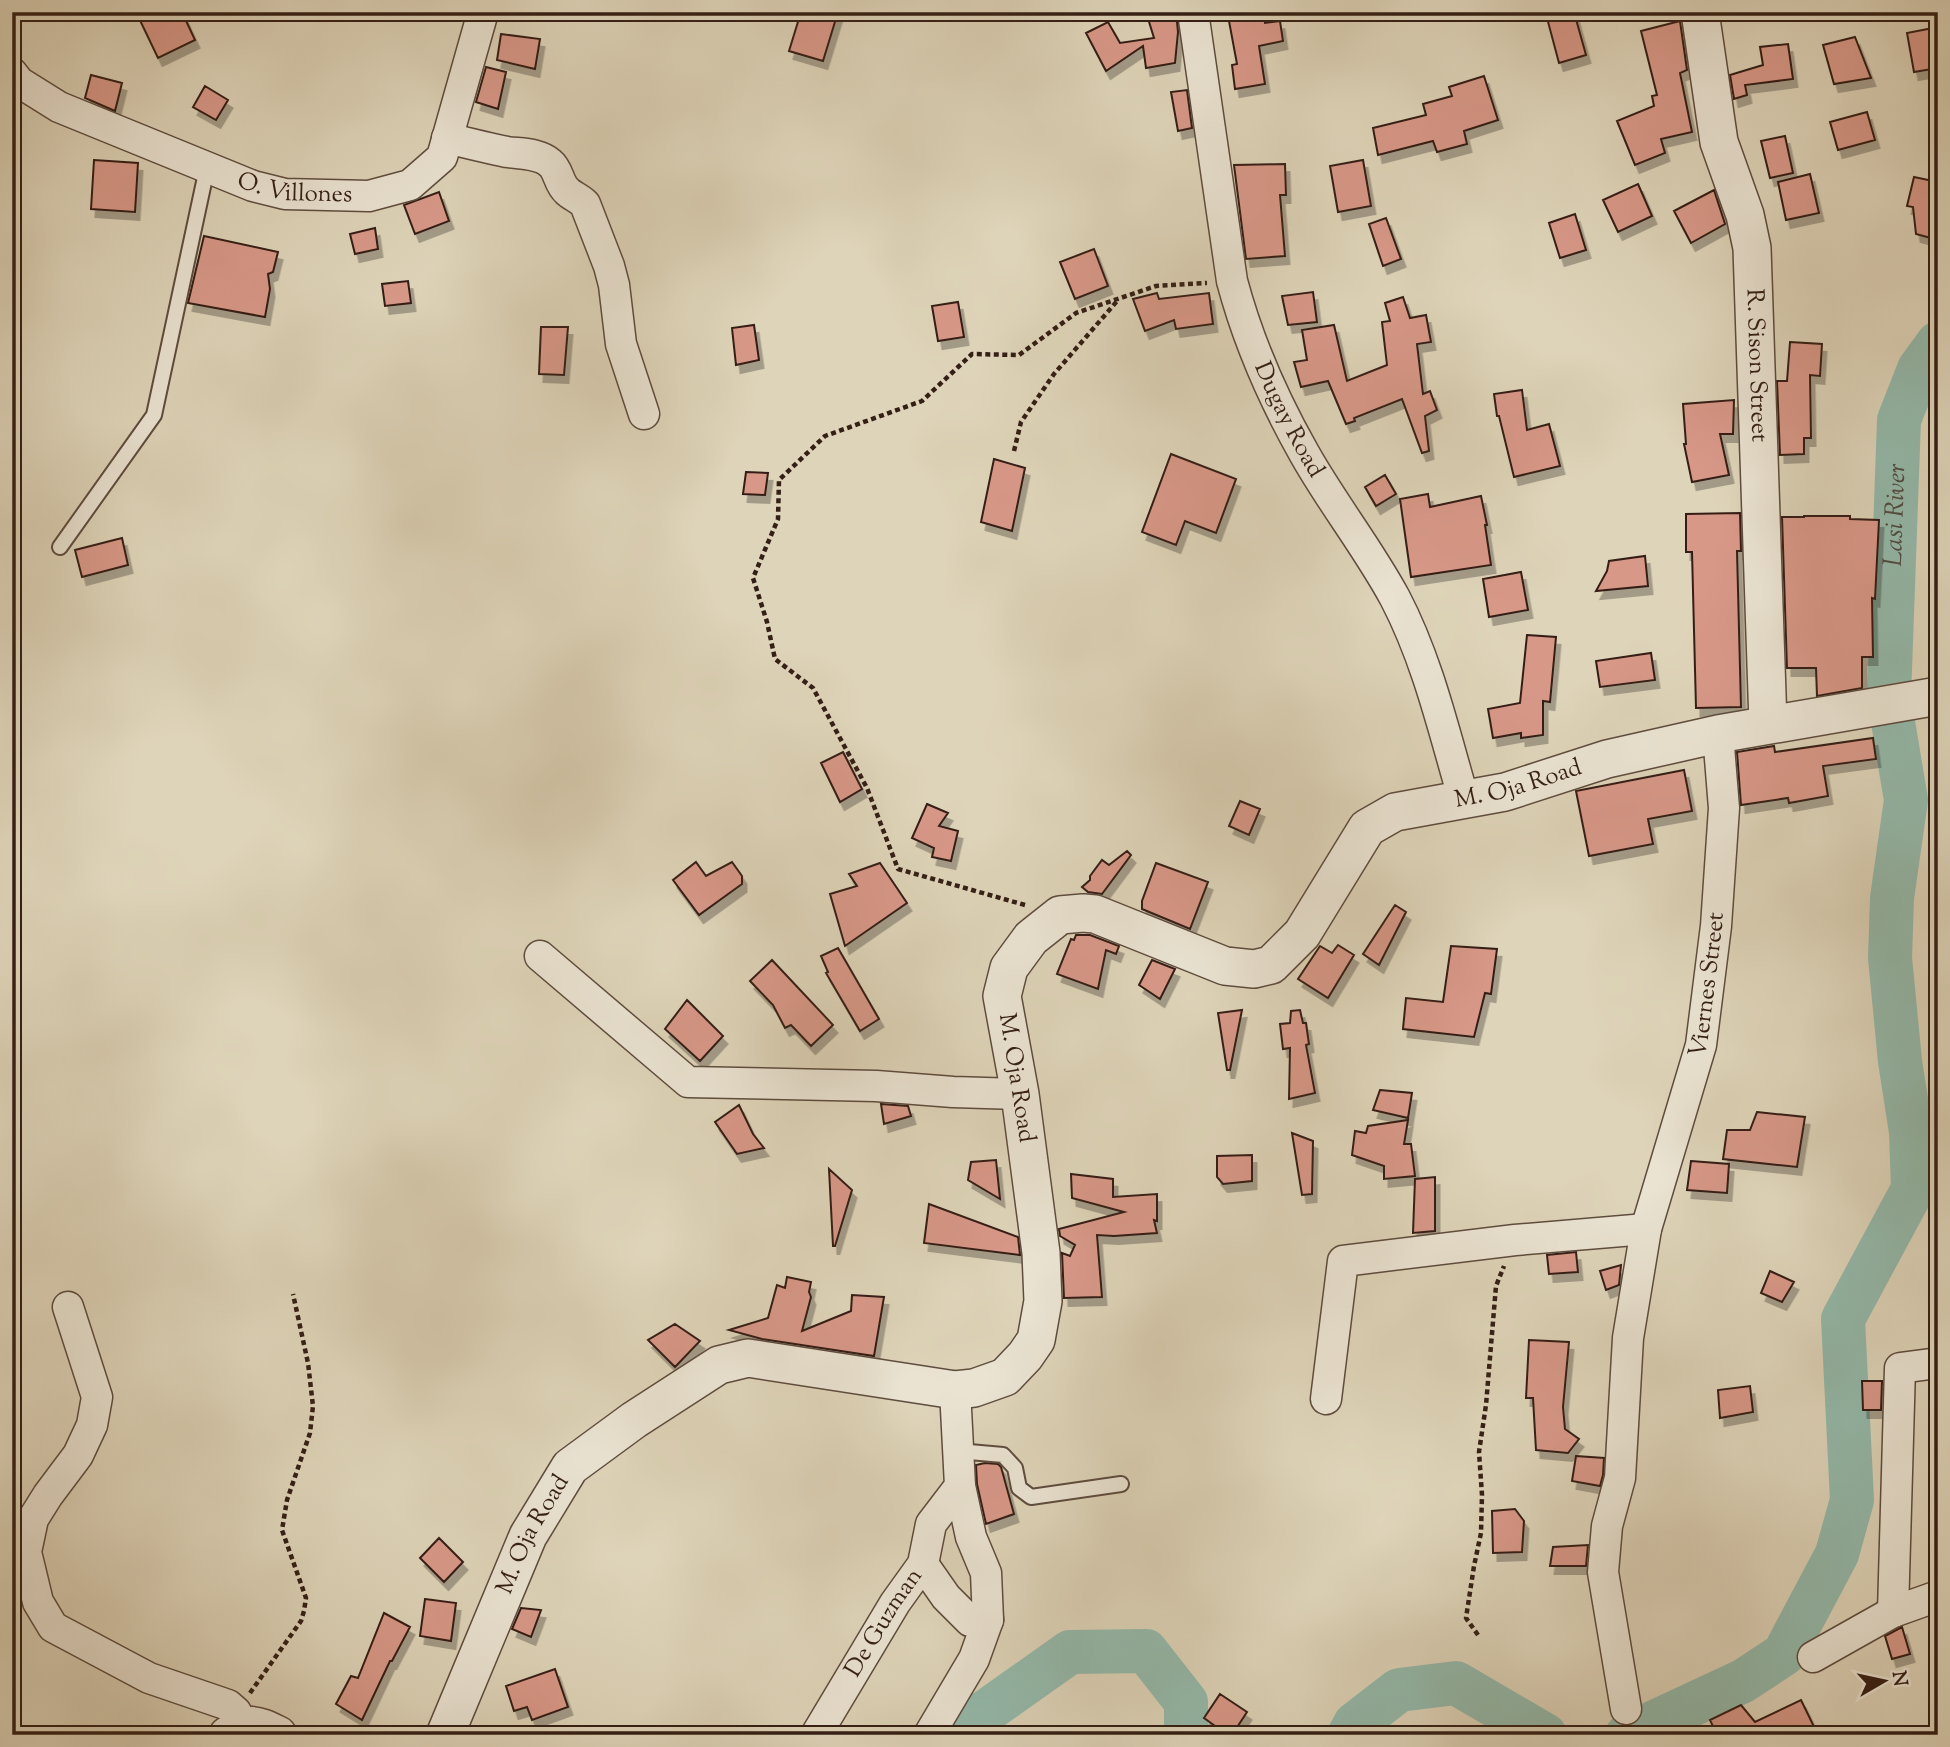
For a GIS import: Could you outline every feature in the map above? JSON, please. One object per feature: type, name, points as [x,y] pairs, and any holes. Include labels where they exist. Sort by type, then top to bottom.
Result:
[{"type":"street","name":"O. Villones","points":[[12,73],[19,82],[59,107],[253,186],[285,194],[369,196],[410,186],[442,157],[483,12]]},
{"type":"street","name":"Dugay Road","points":[[1193,12],[1232,281],[1241,318],[1304,453],[1395,598],[1424,663],[1464,800]]},
{"type":"street","name":"R. Sison Street","points":[[1700,12],[1719,142],[1745,215],[1752,248],[1768,724]]},
{"type":"street","points":[[447,138],[540,156],[557,170],[561,184],[567,192],[585,204],[609,266],[621,345],[644,414]]},
{"type":"street","name":"M. Oja Road","points":[[445,1735],[528,1535],[549,1499],[570,1467],[634,1420],[719,1365],[748,1358],[955,1390],[974,1388],[1004,1377],[1025,1356],[1036,1340],[1043,1301],[1041,1253],[1020,1094],[1002,996],[1009,968],[1031,938],[1060,915],[1095,914],[1225,966],[1254,969],[1271,965],[1303,933],[1367,828],[1395,812],[1505,792],[1607,759],[1718,734],[1938,696]]},
{"type":"street","name":"Viernes Street","points":[[1626,1709],[1603,1572],[1607,1526],[1620,1478],[1628,1338],[1646,1229],[1701,1045],[1716,926],[1724,808],[1718,734]]},
{"type":"street","points":[[540,956],[688,1082],[876,1086],[1020,1094]]},
{"type":"street","points":[[1326,1399],[1343,1261],[1515,1240],[1646,1229]]},
{"type":"street","points":[[68,1307],[97,1397],[92,1425],[78,1455],[48,1494],[33,1519],[26,1552],[38,1602],[53,1627],[149,1678],[228,1705],[236,1712],[235,1730],[257,1724],[278,1735]]},
{"type":"street","points":[[1893,1612],[1900,1368],[1938,1363]]},
{"type":"street","points":[[929,1735],[974,1660],[988,1620],[986,1573],[971,1536],[960,1486],[955,1390]]},
{"type":"street","name":"De Guzman","points":[[816,1735],[895,1603],[923,1564],[931,1524],[960,1486]]},
{"type":"street","points":[[923,1564],[946,1597],[970,1621],[988,1620]]},
{"type":"street","points":[[1813,1657],[1893,1612],[1938,1596]]},
{"type":"lane","points":[[60,547],[154,415],[207,168]]},
{"type":"lane","points":[[958,1451],[1003,1455],[1015,1468],[1019,1488],[1031,1497],[1122,1484]]},
{"type":"path","points":[[1060,915],[898,869],[867,789],[813,688],[775,659],[753,578],[778,519],[779,480],[825,436],[922,401],[972,355],[1019,355],[1076,313],[1156,286],[1232,281]]},
{"type":"path","points":[[1014,451],[1021,422],[1054,374],[1119,299]]},
{"type":"path","points":[[1478,1635],[1466,1618],[1481,1533],[1479,1452],[1486,1405],[1496,1286],[1515,1240]]},
{"type":"path","points":[[235,1730],[250,1692],[300,1621],[306,1598],[282,1530],[287,1500],[310,1433],[313,1406],[308,1363],[293,1294]]},
{"type":"building","points":[[136,12],[182,12],[195,40],[158,58]]},
{"type":"building","points":[[801,12],[838,12],[823,61],[789,51]]},
{"type":"building","points":[[1146,12],[1176,12],[1178,32],[1175,63],[1146,68],[1143,46],[1106,71],[1086,33],[1108,22],[1120,43],[1154,38]]},
{"type":"building","points":[[1574,12],[1586,55],[1559,63],[1547,18]]},
{"type":"building","points":[[1264,15],[1265,23],[1280,21],[1283,41],[1259,46],[1265,84],[1235,89],[1232,65],[1237,64],[1229,21]]},
{"type":"building","points":[[1680,21],[1687,70],[1680,73],[1692,132],[1661,139],[1665,153],[1635,165],[1617,121],[1654,106],[1652,96],[1657,95],[1641,31]]},
{"type":"building","points":[[1938,27],[1938,68],[1914,72],[1907,33]]},
{"type":"building","points":[[501,34],[540,39],[535,69],[497,60]]},
{"type":"building","points":[[1855,37],[1871,78],[1834,84],[1823,45]]},
{"type":"building","points":[[1788,44],[1793,79],[1745,85],[1747,95],[1734,99],[1730,75],[1763,65],[1760,47]]},
{"type":"building","points":[[486,67],[506,72],[498,109],[476,102]]},
{"type":"building","points":[[91,75],[122,83],[115,111],[85,98]]},
{"type":"building","points":[[1484,76],[1498,120],[1464,131],[1467,144],[1437,152],[1433,141],[1378,155],[1373,128],[1426,115],[1423,104],[1452,96],[1449,87]]},
{"type":"building","points":[[205,86],[228,100],[216,120],[193,107]]},
{"type":"building","points":[[1187,90],[1192,128],[1178,131],[1171,92]]},
{"type":"building","points":[[1867,112],[1875,140],[1838,150],[1830,122]]},
{"type":"building","points":[[1785,136],[1793,173],[1770,178],[1761,141]]},
{"type":"building","points":[[94,160],[138,163],[135,212],[91,209]]},
{"type":"building","points":[[1363,160],[1371,206],[1338,212],[1330,166]]},
{"type":"building","points":[[1285,164],[1286,195],[1280,195],[1285,256],[1246,259],[1234,165]]},
{"type":"building","points":[[1810,174],[1819,213],[1786,220],[1778,182]]},
{"type":"building","points":[[1914,177],[1938,182],[1938,240],[1916,234],[1913,207],[1907,206]]},
{"type":"building","points":[[1638,184],[1652,216],[1618,232],[1603,200]]},
{"type":"building","points":[[1714,190],[1725,224],[1691,243],[1674,211]]},
{"type":"building","points":[[439,192],[449,221],[415,234],[404,205]]},
{"type":"building","points":[[1575,214],[1586,250],[1560,258],[1549,223]]},
{"type":"building","points":[[1386,218],[1401,259],[1383,266],[1369,224]]},
{"type":"building","points":[[375,228],[378,249],[355,254],[350,234]]},
{"type":"building","points":[[204,236],[278,252],[273,272],[268,274],[270,289],[265,317],[188,303]]},
{"type":"building","points":[[1094,249],[1108,286],[1075,299],[1060,262]]},
{"type":"building","points":[[408,281],[411,303],[385,306],[382,284]]},
{"type":"building","points":[[1313,292],[1317,322],[1288,325],[1282,296]]},
{"type":"building","points":[[1157,293],[1159,299],[1209,293],[1213,324],[1176,329],[1174,320],[1145,331],[1133,299]]},
{"type":"building","points":[[1403,297],[1410,318],[1426,315],[1431,342],[1417,344],[1423,394],[1430,391],[1437,410],[1425,416],[1429,451],[1422,453],[1402,399],[1354,418],[1355,421],[1346,424],[1328,381],[1301,387],[1294,362],[1307,360],[1302,330],[1334,325],[1347,381],[1387,365],[1382,322],[1390,321],[1385,303]]},
{"type":"building","points":[[958,302],[964,337],[938,341],[932,306]]},
{"type":"building","points":[[754,325],[759,360],[736,365],[732,328]]},
{"type":"building","points":[[541,327],[568,327],[564,375],[539,374]]},
{"type":"building","points":[[1790,342],[1822,344],[1820,376],[1810,375],[1811,438],[1804,438],[1804,454],[1780,455],[1777,381],[1787,381]]},
{"type":"building","points":[[1522,390],[1527,430],[1549,424],[1560,466],[1514,477],[1497,416],[1494,394]]},
{"type":"building","points":[[1734,400],[1733,434],[1720,434],[1729,475],[1692,482],[1684,444],[1683,404]]},
{"type":"building","points":[[1171,454],[1236,479],[1216,533],[1185,521],[1176,545],[1142,532]]},
{"type":"building","points":[[994,459],[1025,468],[1012,531],[981,522]]},
{"type":"building","points":[[746,472],[768,473],[765,495],[743,494]]},
{"type":"building","points":[[1385,475],[1396,494],[1376,506],[1365,487]]},
{"type":"building","points":[[1428,494],[1430,507],[1481,496],[1491,565],[1411,577],[1400,499]]},
{"type":"building","points":[[1740,513],[1741,551],[1737,551],[1741,707],[1696,708],[1692,552],[1686,552],[1686,514]]},
{"type":"building","points":[[1850,516],[1850,519],[1879,520],[1875,599],[1872,598],[1873,657],[1862,657],[1862,688],[1817,696],[1816,668],[1787,668],[1782,517]]},
{"type":"building","points":[[122,538],[128,565],[82,577],[75,550]]},
{"type":"building","points":[[1645,556],[1648,586],[1596,591],[1607,571],[1609,561]]},
{"type":"building","points":[[1521,572],[1528,610],[1489,617],[1483,579]]},
{"type":"building","points":[[1527,635],[1556,637],[1550,702],[1543,701],[1543,735],[1521,738],[1521,733],[1493,738],[1488,709],[1520,703]]},
{"type":"building","points":[[1651,653],[1655,680],[1600,687],[1596,661]]},
{"type":"building","points":[[1873,738],[1876,759],[1823,766],[1828,796],[1789,803],[1788,798],[1741,805],[1737,752],[1774,746],[1775,752]]},
{"type":"building","points":[[843,752],[862,789],[840,802],[821,763]]},
{"type":"building","points":[[1684,770],[1692,811],[1648,819],[1653,844],[1589,856],[1576,791]]},
{"type":"building","points":[[1240,801],[1260,809],[1249,835],[1229,826]]},
{"type":"building","points":[[927,804],[948,813],[939,826],[958,831],[951,861],[932,857],[934,848],[912,838]]},
{"type":"building","points":[[1127,851],[1131,855],[1102,894],[1088,892],[1082,887],[1090,880],[1102,860],[1109,865]]},
{"type":"building","points":[[696,862],[706,876],[732,862],[742,876],[742,884],[699,915],[673,880]]},
{"type":"building","points":[[880,863],[907,903],[845,946],[830,894],[857,886],[849,874]]},
{"type":"building","points":[[1156,863],[1208,882],[1190,929],[1142,909],[1142,901]]},
{"type":"building","points":[[1395,905],[1406,912],[1379,965],[1363,954]]},
{"type":"building","points":[[1076,935],[1090,935],[1119,946],[1116,954],[1106,950],[1098,989],[1057,974],[1071,939],[1074,940]]},
{"type":"building","points":[[1338,945],[1354,955],[1328,998],[1298,979],[1320,946],[1332,953]]},
{"type":"building","points":[[1451,946],[1497,949],[1491,994],[1485,993],[1474,1037],[1403,1029],[1406,998],[1443,1002]]},
{"type":"building","points":[[838,948],[879,1019],[860,1031],[826,973],[828,972],[821,956]]},
{"type":"building","points":[[772,960],[833,1025],[811,1046],[791,1025],[785,1028],[773,1005],[750,981]]},
{"type":"building","points":[[1152,960],[1175,969],[1160,999],[1139,985]]},
{"type":"building","points":[[687,1000],[723,1036],[700,1061],[665,1029]]},
{"type":"building","points":[[1242,1010],[1230,1070],[1227,1070],[1218,1013]]},
{"type":"building","points":[[1300,1010],[1303,1023],[1306,1023],[1309,1044],[1306,1045],[1315,1093],[1289,1099],[1290,1048],[1283,1049],[1280,1024],[1290,1023],[1291,1011]]},
{"type":"building","points":[[1380,1090],[1412,1093],[1408,1118],[1373,1110]]},
{"type":"building","points":[[881,1104],[908,1106],[911,1116],[884,1124]]},
{"type":"building","points":[[739,1105],[753,1134],[764,1148],[737,1154],[715,1122]]},
{"type":"building","points":[[1757,1112],[1805,1117],[1797,1167],[1723,1159],[1727,1130],[1750,1130]]},
{"type":"building","points":[[1408,1120],[1404,1144],[1411,1144],[1415,1176],[1384,1179],[1384,1166],[1352,1155],[1355,1131],[1366,1133],[1368,1126]]},
{"type":"building","points":[[1292,1133],[1313,1141],[1312,1194],[1302,1195]]},
{"type":"building","points":[[1252,1155],[1252,1181],[1223,1184],[1217,1177],[1217,1156]]},
{"type":"building","points":[[996,1160],[1000,1199],[968,1180],[971,1162]]},
{"type":"building","points":[[1691,1161],[1729,1164],[1727,1193],[1687,1190]]},
{"type":"building","points":[[829,1169],[852,1190],[835,1246],[833,1246]]},
{"type":"building","points":[[1071,1174],[1113,1179],[1113,1197],[1157,1194],[1157,1221],[1154,1220],[1157,1233],[1097,1235],[1102,1297],[1064,1298],[1062,1253],[1070,1256],[1075,1245],[1060,1236],[1059,1229],[1124,1212],[1072,1198]]},
{"type":"building","points":[[1435,1177],[1435,1231],[1413,1233],[1415,1179]]},
{"type":"building","points":[[929,1204],[1018,1237],[1020,1255],[924,1243]]},
{"type":"building","points":[[1576,1252],[1578,1272],[1549,1274],[1547,1255]]},
{"type":"building","points":[[1621,1265],[1619,1285],[1606,1290],[1600,1271]]},
{"type":"building","points":[[1770,1271],[1794,1282],[1782,1302],[1761,1293]]},
{"type":"building","points":[[787,1277],[811,1282],[811,1297],[802,1331],[851,1311],[852,1295],[884,1297],[874,1356],[762,1339],[729,1330],[768,1318],[777,1285],[785,1288]]},
{"type":"building","points":[[675,1324],[700,1341],[675,1367],[648,1340]]},
{"type":"building","points":[[1529,1340],[1569,1342],[1563,1407],[1565,1429],[1579,1439],[1568,1453],[1536,1450],[1533,1398],[1526,1398]]},
{"type":"building","points":[[1862,1381],[1882,1381],[1881,1410],[1863,1410]]},
{"type":"building","points":[[1750,1386],[1753,1412],[1720,1418],[1718,1390]]},
{"type":"building","points":[[1576,1456],[1604,1458],[1600,1486],[1572,1481]]},
{"type":"building","points":[[998,1464],[1001,1467],[1014,1514],[986,1524],[977,1484],[976,1465]]},
{"type":"building","points":[[1515,1509],[1524,1521],[1522,1552],[1493,1553],[1492,1511]]},
{"type":"building","points":[[439,1538],[463,1562],[444,1582],[420,1558]]},
{"type":"building","points":[[1588,1545],[1586,1566],[1550,1566],[1553,1547]]},
{"type":"building","points":[[425,1599],[456,1603],[451,1641],[420,1636]]},
{"type":"building","points":[[521,1608],[541,1610],[531,1637],[512,1629]]},
{"type":"building","points":[[384,1613],[410,1627],[390,1661],[362,1720],[336,1704],[351,1676],[358,1678]]},
{"type":"building","points":[[1902,1627],[1910,1654],[1892,1659],[1885,1636]]},
{"type":"building","points":[[555,1669],[568,1707],[532,1720],[527,1707],[514,1711],[506,1686]]},
{"type":"building","points":[[1220,1694],[1247,1712],[1232,1735],[1209,1735],[1215,1726],[1204,1718]]},
{"type":"building","points":[[1801,1700],[1818,1735],[1717,1735],[1710,1720],[1741,1705],[1755,1722]]},
{"type":"waterway","name":"Lasi River","points":[[1889,697],[1899,420],[1919,369],[1938,343]]},
{"type":"waterway","points":[[1627,1735],[1743,1681],[1784,1654],[1837,1554],[1852,1500],[1843,1319],[1913,1189],[1911,1132],[1900,1061],[1890,958],[1892,898],[1906,800],[1891,710]]},
{"type":"waterway","points":[[956,1735],[1070,1652],[1146,1651],[1186,1702],[1186,1735]]},
{"type":"waterway","points":[[1349,1735],[1355,1724],[1399,1690],[1456,1683],[1545,1735]]}]
